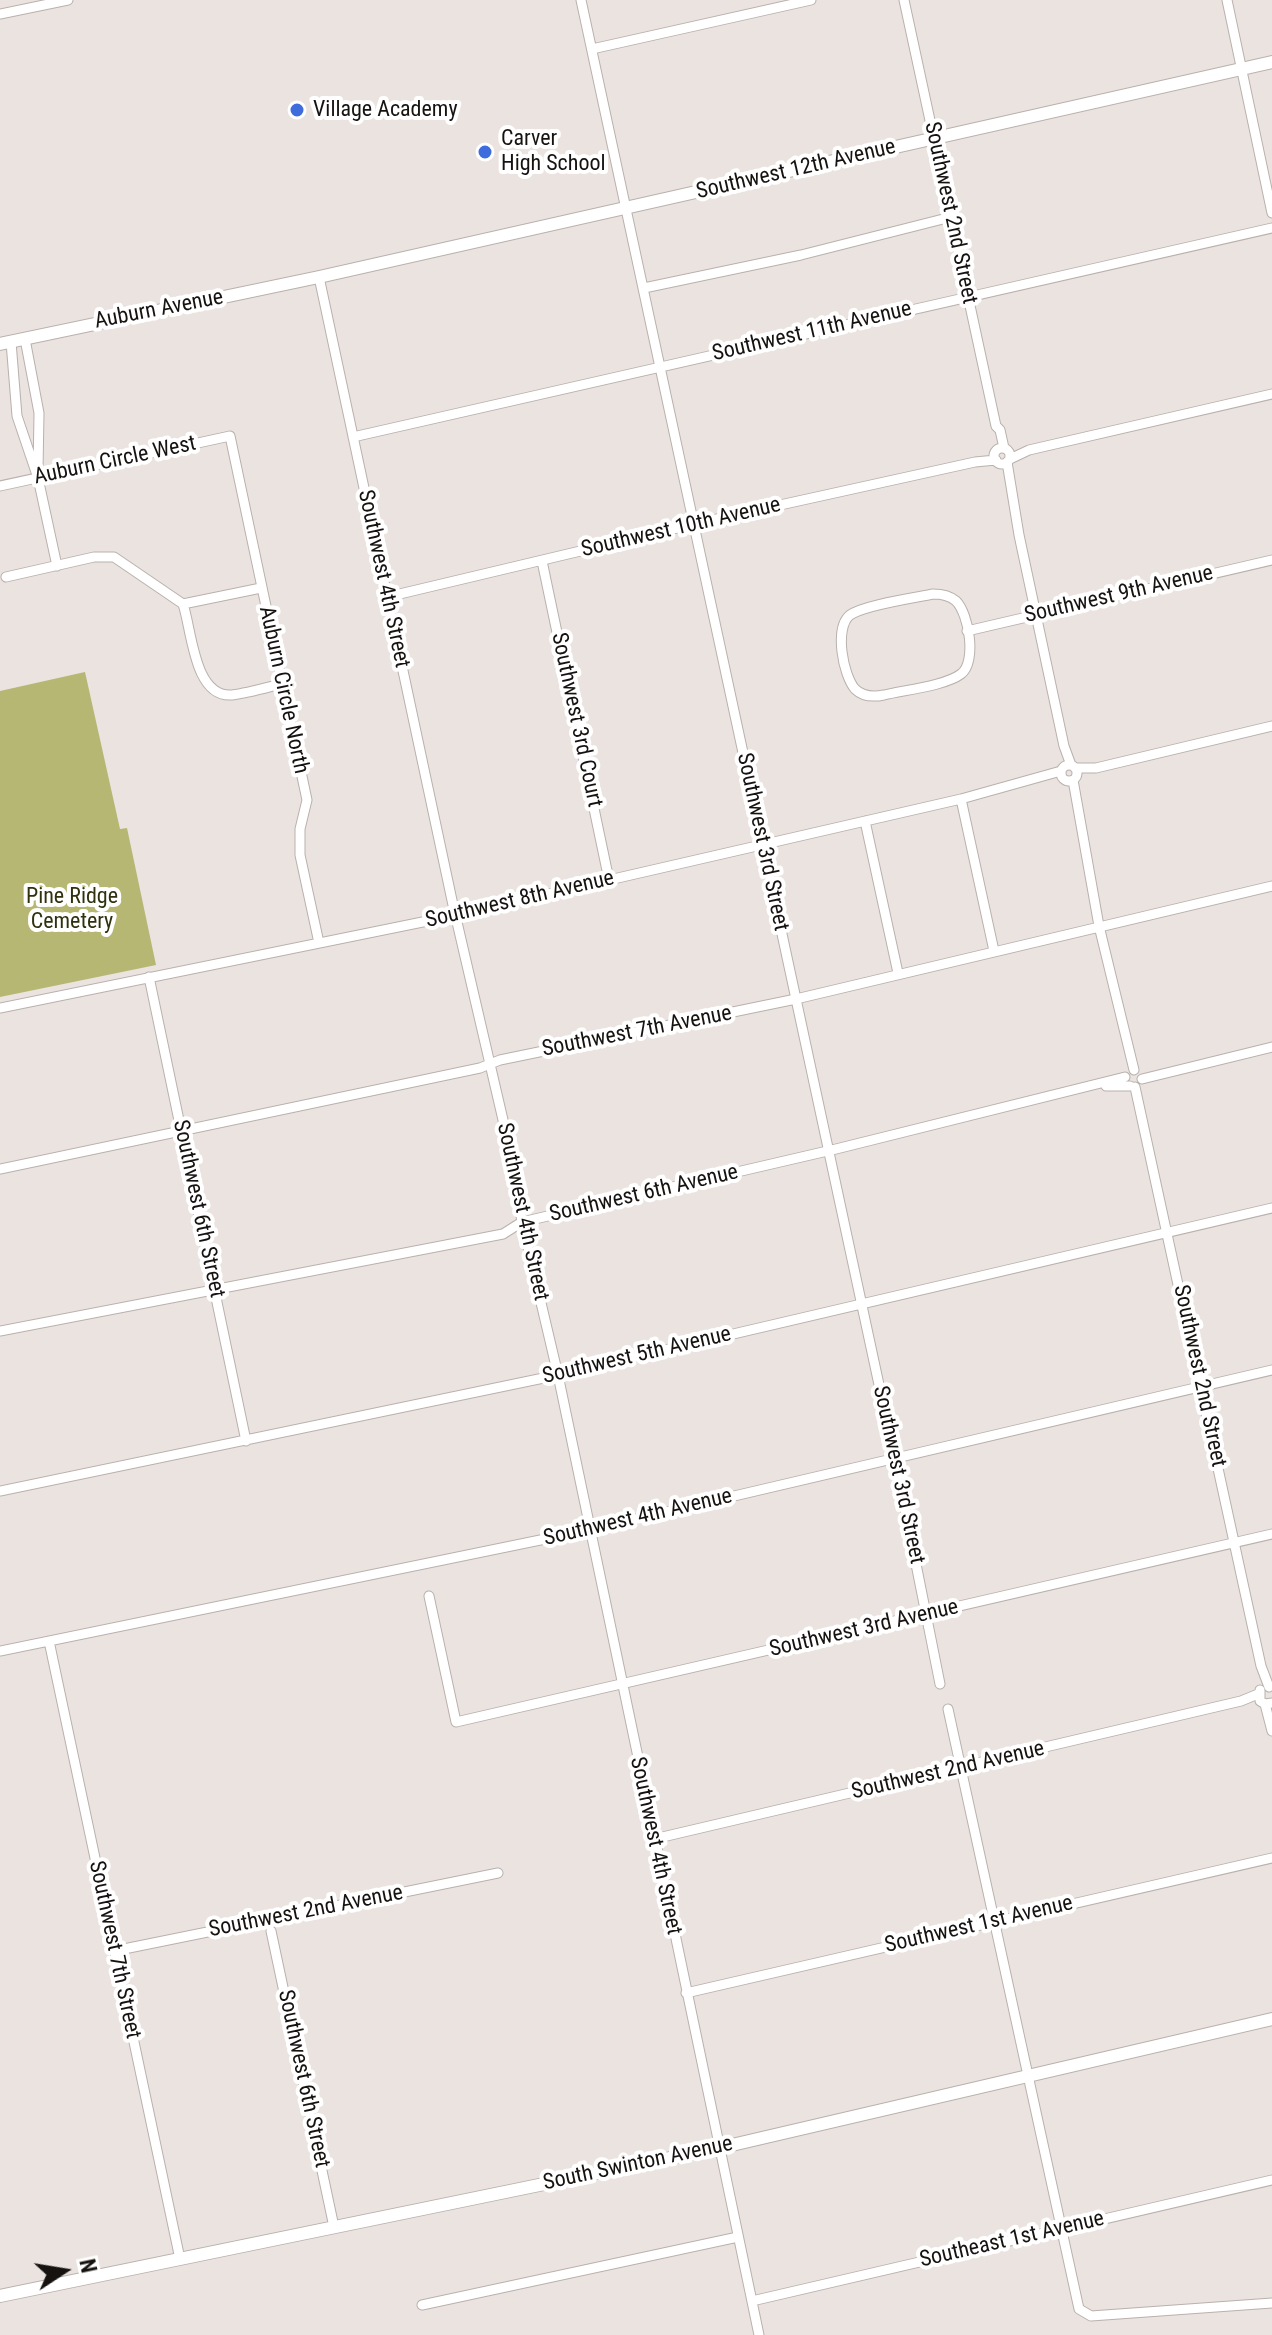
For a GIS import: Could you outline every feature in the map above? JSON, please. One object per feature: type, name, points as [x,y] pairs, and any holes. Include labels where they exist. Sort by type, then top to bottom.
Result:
[{"type":"street","points":[[0,14],[68,0]]},
{"type":"street","name":"Southwest 3rd Street","points":[[581,0],[895,1459],[940,1684]]},
{"type":"street","points":[[592,49],[811,0]]},
{"type":"street","name":"Southwest 2nd Street","points":[[904,0],[996,426],[1004,478],[1010,486],[1064,746],[1071,803],[1078,809],[1099,926],[1235,1543],[1272,1730]]},
{"type":"street","points":[[1227,0],[1272,213]]},
{"type":"street","name":"Southwest 12th Avenue","points":[[319,277],[1272,62]]},
{"type":"street","points":[[644,288],[801,255],[951,217]]},
{"type":"street","name":"Southwest 11th Avenue","points":[[353,437],[1272,228]]},
{"type":"street","name":"Auburn Avenue","points":[[5,343],[319,277]]},
{"type":"street","name":"Southwest 4th Street","points":[[319,277],[489,1066],[510,1150],[522,1222],[558,1375],[759,2335]]},
{"type":"street","points":[[25,339],[39,413],[38,478]]},
{"type":"street","points":[[5,343],[17,416],[38,478],[57,566]]},
{"type":"street","name":"Southwest 10th Avenue","points":[[387,597],[694,524],[1272,394]]},
{"type":"street","name":"Auburn Circle West","points":[[0,486],[230,436]]},
{"type":"street","name":"Auburn Circle North","points":[[230,436],[307,800],[300,829],[300,855],[319,943]]},
{"type":"street","points":[[6,577],[94,557],[114,557],[183,604],[201,675],[210,688],[231,695],[281,684]]},
{"type":"street","name":"Southwest 9th Avenue","points":[[967,631],[1272,560]]},
{"type":"street","name":"Southwest 3rd Court","points":[[542,561],[609,880]]},
{"type":"street","points":[[183,604],[261,588]]},
{"type":"street","points":[[941,594],[949,596],[960,606],[967,631],[971,657],[969,665],[958,676],[876,696],[860,693],[848,676],[840,633],[842,625],[853,613],[941,594]]},
{"type":"street","name":"Southwest 8th Avenue","points":[[0,1008],[457,915],[1038,779],[1056,781],[1069,773],[1272,726]]},
{"type":"street","points":[[961,799],[994,951]]},
{"type":"street","points":[[865,821],[898,973]]},
{"type":"street","name":"Southwest 7th Avenue","points":[[0,1169],[796,999],[1272,886]]},
{"type":"street","name":"Southwest 6th Street","points":[[149,977],[246,1441]]},
{"type":"street","name":"Southwest 6th Avenue","points":[[0,1331],[503,1234],[522,1222],[1153,1071],[1160,1073],[1272,1047]]},
{"type":"street","name":"Southwest 5th Avenue","points":[[0,1491],[558,1375],[1272,1208]]},
{"type":"street","name":"Southwest 4th Avenue","points":[[0,1651],[589,1530],[1272,1370]]},
{"type":"street","name":"Southwest 3rd Avenue","points":[[429,1596],[456,1722],[1272,1534]]},
{"type":"street","name":"Southwest 7th Street","points":[[49,1641],[180,2259]]},
{"type":"street","name":"Southwest 2nd Avenue","points":[[654,1839],[1266,1695]]},
{"type":"street","points":[[948,1709],[1079,2309],[1091,2316],[1272,2303]]},
{"type":"street","name":"Southwest 1st Avenue","points":[[686,1993],[1272,1858]]},
{"type":"street","name":"Southwest 2nd Avenue","points":[[114,1951],[498,1873]]},
{"type":"street","name":"Southwest 6th Street","points":[[271,1931],[334,2227]]},
{"type":"street","name":"South Swinton Avenue","points":[[0,2296],[719,2148],[1272,2019]]},
{"type":"street","name":"Southeast 1st Avenue","points":[[752,2301],[1272,2180]]},
{"type":"street","points":[[422,2305],[738,2237]]},
{"type":"green space","name":"Pine Ridge Cemetery","points":[[85,672],[120,829],[127,828],[156,965],[0,997],[0,691]]},
{"type":"place","name":"Village Academy","points":[[297,110]]},
{"type":"place","name":"Carver High School","points":[[485,152]]}]
